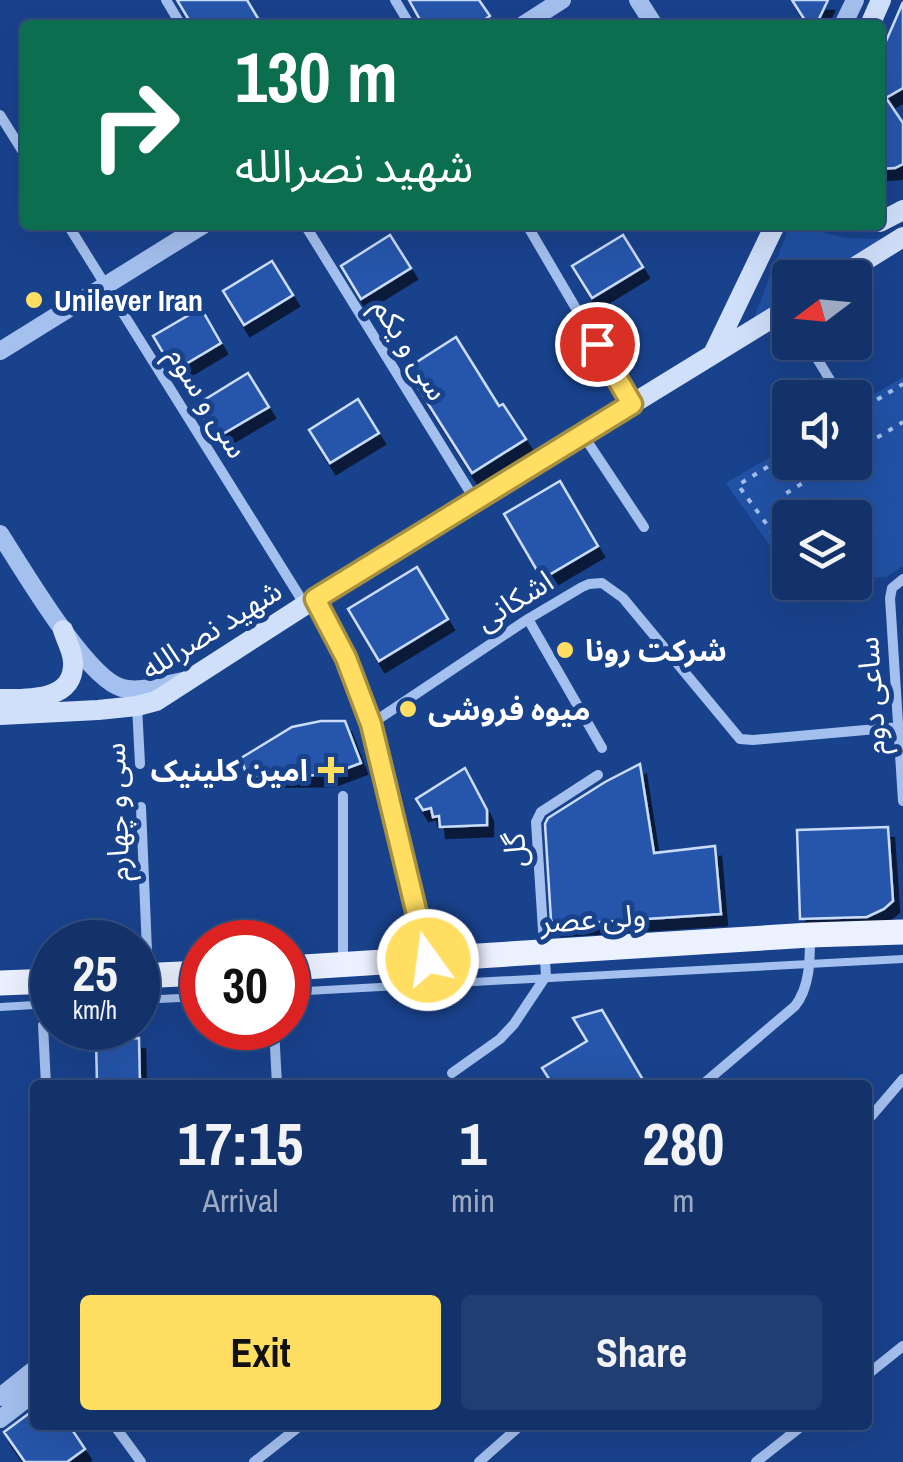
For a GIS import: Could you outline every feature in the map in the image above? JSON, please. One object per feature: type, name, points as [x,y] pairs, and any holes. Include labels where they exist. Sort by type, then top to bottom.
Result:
[{"type":"main road","points":[[713,354],[774,230]]},
{"type":"main road","points":[[866,260],[903,237]]},
{"type":"main road","name":"شهید نصرالله","points":[[0,715],[137,706],[156,701],[310,602],[772,320]]},
{"type":"main road","points":[[0,699],[43,698],[61,690],[73,666],[63,630]]},
{"type":"main road","name":"ولی عصر","points":[[310,966],[428,960],[546,965],[810,936],[903,932]]},
{"type":"main road","points":[[0,983],[30,981]]},
{"type":"street","points":[[530,20],[562,0]]},
{"type":"street","points":[[0,115],[20,147]]},
{"type":"street","name":"سی و سوم","points":[[71,230],[346,658],[371,724],[428,960]]},
{"type":"street","points":[[4,350],[196,230]]},
{"type":"street","name":"سی و یکم","points":[[308,230],[475,500]]},
{"type":"street","points":[[531,230],[632,404]]},
{"type":"street","points":[[583,434],[644,528]]},
{"type":"street","points":[[0,534],[63,630],[103,677],[130,690],[185,681]]},
{"type":"street","name":"ساعی دوم","points":[[903,578],[892,588],[890,598],[903,802]]},
{"type":"street","name":"اشکانی","points":[[371,724],[528,619],[597,583],[609,586],[623,598],[740,739],[898,727]]},
{"type":"street","points":[[528,619],[602,748]]},
{"type":"street","name":"سی و چهارم","points":[[137,706],[140,764]]},
{"type":"street","name":"گل","points":[[546,965],[536,822],[541,812],[598,776]]},
{"type":"street","points":[[343,964],[344,796]]},
{"type":"street","name":"سی و چهارم","points":[[141,807],[142,920]]},
{"type":"street","points":[[708,1080],[802,996],[810,963],[810,936]]},
{"type":"street","points":[[452,1073],[500,1039],[514,1024],[546,965]]},
{"type":"street","points":[[44,1050],[46,1080]]},
{"type":"street","points":[[275,1050],[277,1080]]},
{"type":"street","points":[[872,1115],[903,1078]]},
{"type":"street","points":[[872,1371],[903,1346]]},
{"type":"street","points":[[0,1397],[30,1373]]},
{"type":"street","points":[[0,1419],[30,1396]]},
{"type":"street","points":[[118,1430],[141,1462]]},
{"type":"street","points":[[254,1462],[295,1430]]},
{"type":"street","points":[[478,1462],[515,1430]]},
{"type":"street","points":[[756,1462],[797,1430]]},
{"type":"lane","points":[[310,990],[546,965],[810,963],[903,958]]},
{"type":"lane","points":[[0,1007],[30,1005]]},
{"type":"path","points":[[872,403],[903,384]]},
{"type":"path","points":[[872,441],[903,422]]},
{"type":"path","points":[[772,464],[738,484],[772,531]]},
{"type":"path","points":[[786,500],[785,494],[808,480]]},
{"type":"shaded area","points":[[788,230],[822,230],[849,238],[884,239],[850,260],[776,260]]},
{"type":"shaded area","points":[[772,271],[772,308],[753,320]]},
{"type":"shaded area","points":[[903,377],[903,566],[886,577],[872,577],[872,500],[772,500],[772,549],[726,483],[772,456],[772,480],[872,480],[872,396]]},
{"type":"building","points":[[177,0],[247,0],[259,20],[189,20]]},
{"type":"building","points":[[409,0],[479,0],[490,16],[484,20],[420,20]]},
{"type":"building","points":[[792,0],[828,0],[818,20],[805,20]]},
{"type":"building","points":[[903,2],[903,88],[886,98],[903,123],[903,164],[885,169],[885,43]]},
{"type":"building","points":[[390,235],[411,268],[361,299],[341,266]]},
{"type":"building","points":[[623,235],[643,267],[592,298],[572,266]]},
{"type":"building","points":[[272,261],[293,295],[244,325],[223,291]]},
{"type":"building","points":[[201,308],[221,343],[174,371],[153,336]]},
{"type":"building","points":[[456,337],[499,406],[503,404],[526,439],[472,473],[406,369]]},
{"type":"building","points":[[248,373],[269,407],[216,438],[196,405]]},
{"type":"building","points":[[358,399],[379,433],[330,463],[309,430]]},
{"type":"building","points":[[560,481],[598,546],[542,579],[504,514]]},
{"type":"building","points":[[417,567],[448,619],[379,661],[348,609]]},
{"type":"building","points":[[345,721],[361,763],[329,775],[247,776],[241,758],[292,727]]},
{"type":"building","points":[[640,764],[654,853],[715,846],[721,914],[556,925],[551,920],[545,824],[548,818]]},
{"type":"building","points":[[465,768],[487,810],[487,825],[440,827],[439,816],[433,817],[431,808],[423,810],[416,799]]},
{"type":"building","points":[[888,827],[893,901],[867,917],[800,919],[797,830]]},
{"type":"building","points":[[602,1010],[643,1080],[550,1080],[542,1068],[587,1041],[573,1018]]},
{"type":"building","points":[[96,1050],[139,1050],[140,1080],[97,1080]]},
{"type":"building","points":[[30,1413],[30,1430],[72,1430],[85,1449],[67,1462],[25,1462],[4,1432]]},
{"type":"place","name":"Unilever Iran","points":[[34,300]]},
{"type":"place","name":"شرکت رونا","points":[[565,650]]},
{"type":"place","name":"میوه فروشی","points":[[408,709]]},
{"type":"place","name":"امین کلینیک","points":[[331,770]]},
{"type":"route","points":[[428,960],[371,724],[346,658],[315,599],[632,404],[597,344]]}]
